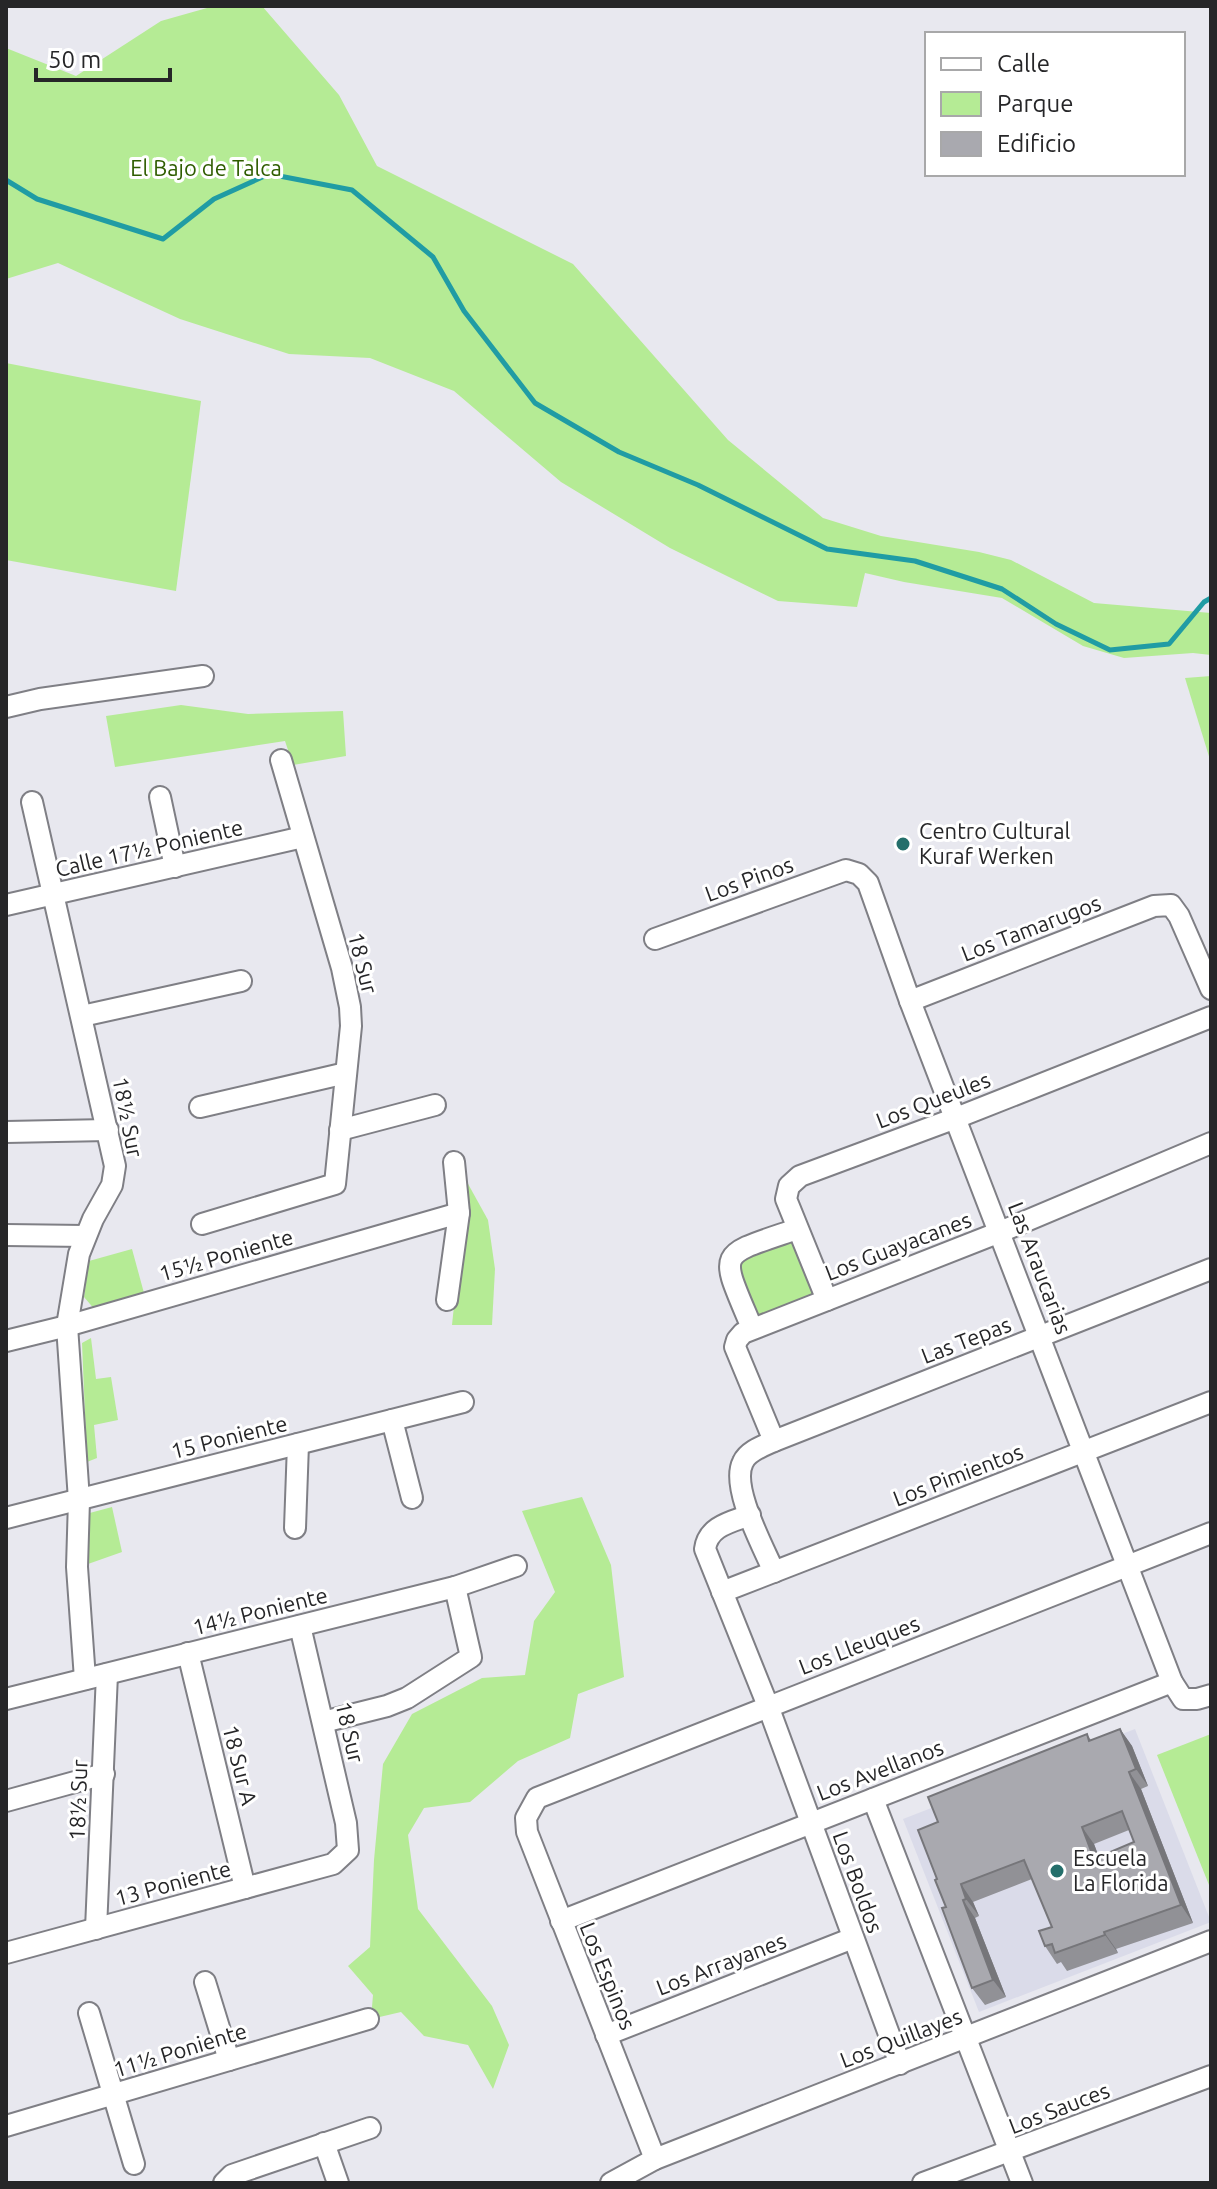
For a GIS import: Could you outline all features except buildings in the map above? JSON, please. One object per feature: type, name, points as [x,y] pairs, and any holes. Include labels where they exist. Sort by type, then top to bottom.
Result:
[{"type":"street","points":[[6,707],[40,699],[203,676]]},
{"type":"street","points":[[6,690],[40,699]]},
{"type":"street","name":"18 Sur","points":[[202,1224],[335,1184],[351,1026],[350,1007],[342,968],[281,760]]},
{"type":"street","points":[[160,797],[175,867]]},
{"type":"street","name":"18½ Sur","points":[[32,802],[114,1157],[112,1185],[85,1236],[74,1273],[67,1326],[79,1500],[77,1567],[85,1679]]},
{"type":"street","name":"Calle 17½ Poniente","points":[[6,905],[303,837]]},
{"type":"street","name":"Los Pinos","points":[[655,939],[846,870],[859,874]]},
{"type":"street","name":"Las Araucarias","points":[[859,874],[868,883],[910,1001],[1172,1682]]},
{"type":"street","name":"Los Tamarugos","points":[[910,1001],[1154,906],[1171,905],[1202,942]]},
{"type":"street","points":[[1202,942],[1211,989]]},
{"type":"street","points":[[82,1016],[241,981]]},
{"type":"street","name":"Los Queules","points":[[827,1300],[797,1229],[786,1193],[793,1181],[1211,1017]]},
{"type":"street","points":[[200,1107],[346,1073]]},
{"type":"street","points":[[340,1130],[435,1105]]},
{"type":"street","points":[[6,1132],[108,1130]]},
{"type":"street","name":"Los Guayacanes","points":[[744,1334],[1000,1232],[1211,1143]]},
{"type":"street","points":[[447,1300],[459,1213],[454,1162]]},
{"type":"street","name":"15½ Poniente","points":[[6,1341],[459,1213]]},
{"type":"street","points":[[774,1441],[735,1347],[744,1334],[728,1270],[731,1256],[739,1249],[797,1229]]},
{"type":"street","points":[[6,1235],[85,1236]]},
{"type":"street","name":"Las Tepas","points":[[750,1515],[740,1482],[743,1462],[750,1453],[1211,1269]]},
{"type":"street","name":"15 Poniente","points":[[6,1518],[463,1402]]},
{"type":"street","name":"Los Pimientos","points":[[722,1592],[1211,1402]]},
{"type":"street","points":[[392,1420],[412,1498]]},
{"type":"street","points":[[295,1528],[298,1444]]},
{"type":"street","points":[[750,1515],[774,1572]]},
{"type":"street","name":"Los Boldos","points":[[750,1515],[716,1528],[707,1539],[705,1549],[768,1706],[900,2064]]},
{"type":"street","name":"Los Lleuques","points":[[529,1809],[537,1798],[550,1791],[1211,1533]]},
{"type":"street","name":"14½ Poniente","points":[[6,1699],[455,1587],[516,1566]]},
{"type":"street","points":[[323,1722],[407,1698],[471,1657],[455,1587]]},
{"type":"street","name":"18 Sur","points":[[300,1626],[346,1823],[348,1850]]},
{"type":"street","name":"18 Sur A","points":[[188,1653],[245,1888]]},
{"type":"street","name":"18½ Sur","points":[[96,1929],[107,1674]]},
{"type":"street","points":[[1172,1682],[1183,1699],[1211,1695]]},
{"type":"street","name":"Los Avellanos","points":[[561,1921],[1172,1682]]},
{"type":"street","points":[[6,1801],[104,1774]]},
{"type":"street","name":"Los Boldos","points":[[873,1799],[1022,2183]]},
{"type":"street","name":"Los Espinos","points":[[529,1809],[527,1832],[655,2159]]},
{"type":"street","name":"13 Poniente","points":[[6,1953],[333,1864],[348,1850]]},
{"type":"street","name":"Los Arrayanes","points":[[606,2035],[853,1938]]},
{"type":"street","name":"Los Quillayes","points":[[611,2183],[655,2159],[1211,1941]]},
{"type":"street","points":[[205,1982],[229,2060]]},
{"type":"street","points":[[89,2013],[134,2164]]},
{"type":"street","name":"11½ Poniente","points":[[6,2126],[368,2019]]},
{"type":"street","name":"Los Sauces","points":[[923,2183],[1211,2076]]},
{"type":"street","points":[[224,2182],[232,2175],[370,2128]]},
{"type":"street","points":[[324,2143],[338,2183]]},
{"type":"shaded area","name":"Escuela La Florida","points":[[1135,1729],[1211,1922],[979,2012],[903,1819]]},
{"type":"green space","name":"El Bajo de Talca","points":[[214,6],[262,6],[339,95],[377,166],[573,264],[728,440],[823,518],[881,536],[1011,560],[1094,603],[1211,613],[1211,655],[1193,653],[1124,658],[1083,646],[1002,598],[865,573],[857,607],[778,601],[670,548],[561,482],[454,391],[370,358],[289,354],[180,319],[58,263],[6,279],[6,48],[76,76],[161,21]]},
{"type":"green space","points":[[6,363],[201,401],[176,591],[6,560]]},
{"type":"green space","points":[[1211,676],[1211,763],[1185,678]]},
{"type":"green space","points":[[181,705],[248,714],[343,711],[346,756],[293,765],[285,741],[115,767],[106,716]]},
{"type":"green space","points":[[467,1182],[488,1220],[495,1269],[492,1325],[452,1325]]},
{"type":"green space","points":[[797,1229],[827,1300],[752,1328],[731,1256]]},
{"type":"green space","points":[[132,1249],[144,1293],[96,1311],[84,1297],[89,1261]]},
{"type":"green space","points":[[91,1338],[96,1379],[111,1377],[118,1420],[94,1425],[97,1458],[87,1462],[82,1343]]},
{"type":"green space","points":[[582,1497],[611,1565],[624,1677],[578,1694],[570,1738],[518,1761],[470,1802],[424,1808],[408,1835],[418,1909],[492,2006],[509,2045],[493,2089],[468,2045],[424,2036],[401,2012],[371,2019],[373,1995],[348,1966],[370,1947],[383,1764],[412,1714],[482,1678],[525,1675],[534,1621],[555,1592],[522,1511]]},
{"type":"green space","points":[[112,1507],[122,1552],[88,1564],[86,1514]]},
{"type":"green space","points":[[1211,1734],[1211,1890],[1157,1755]]},
{"type":"waterway","points":[[6,180],[37,199],[163,239],[214,199],[269,174],[352,190],[433,257],[464,311],[535,403],[619,452],[698,485],[827,549],[915,561],[1002,589],[1056,624],[1110,650],[1169,644],[1204,602],[1211,598]]},
{"type":"place","name":"Centro Cultural Kuraf Werken","points":[[903,844]]},
{"type":"place","name":"Escuela La Florida","points":[[1057,1871]]}]
